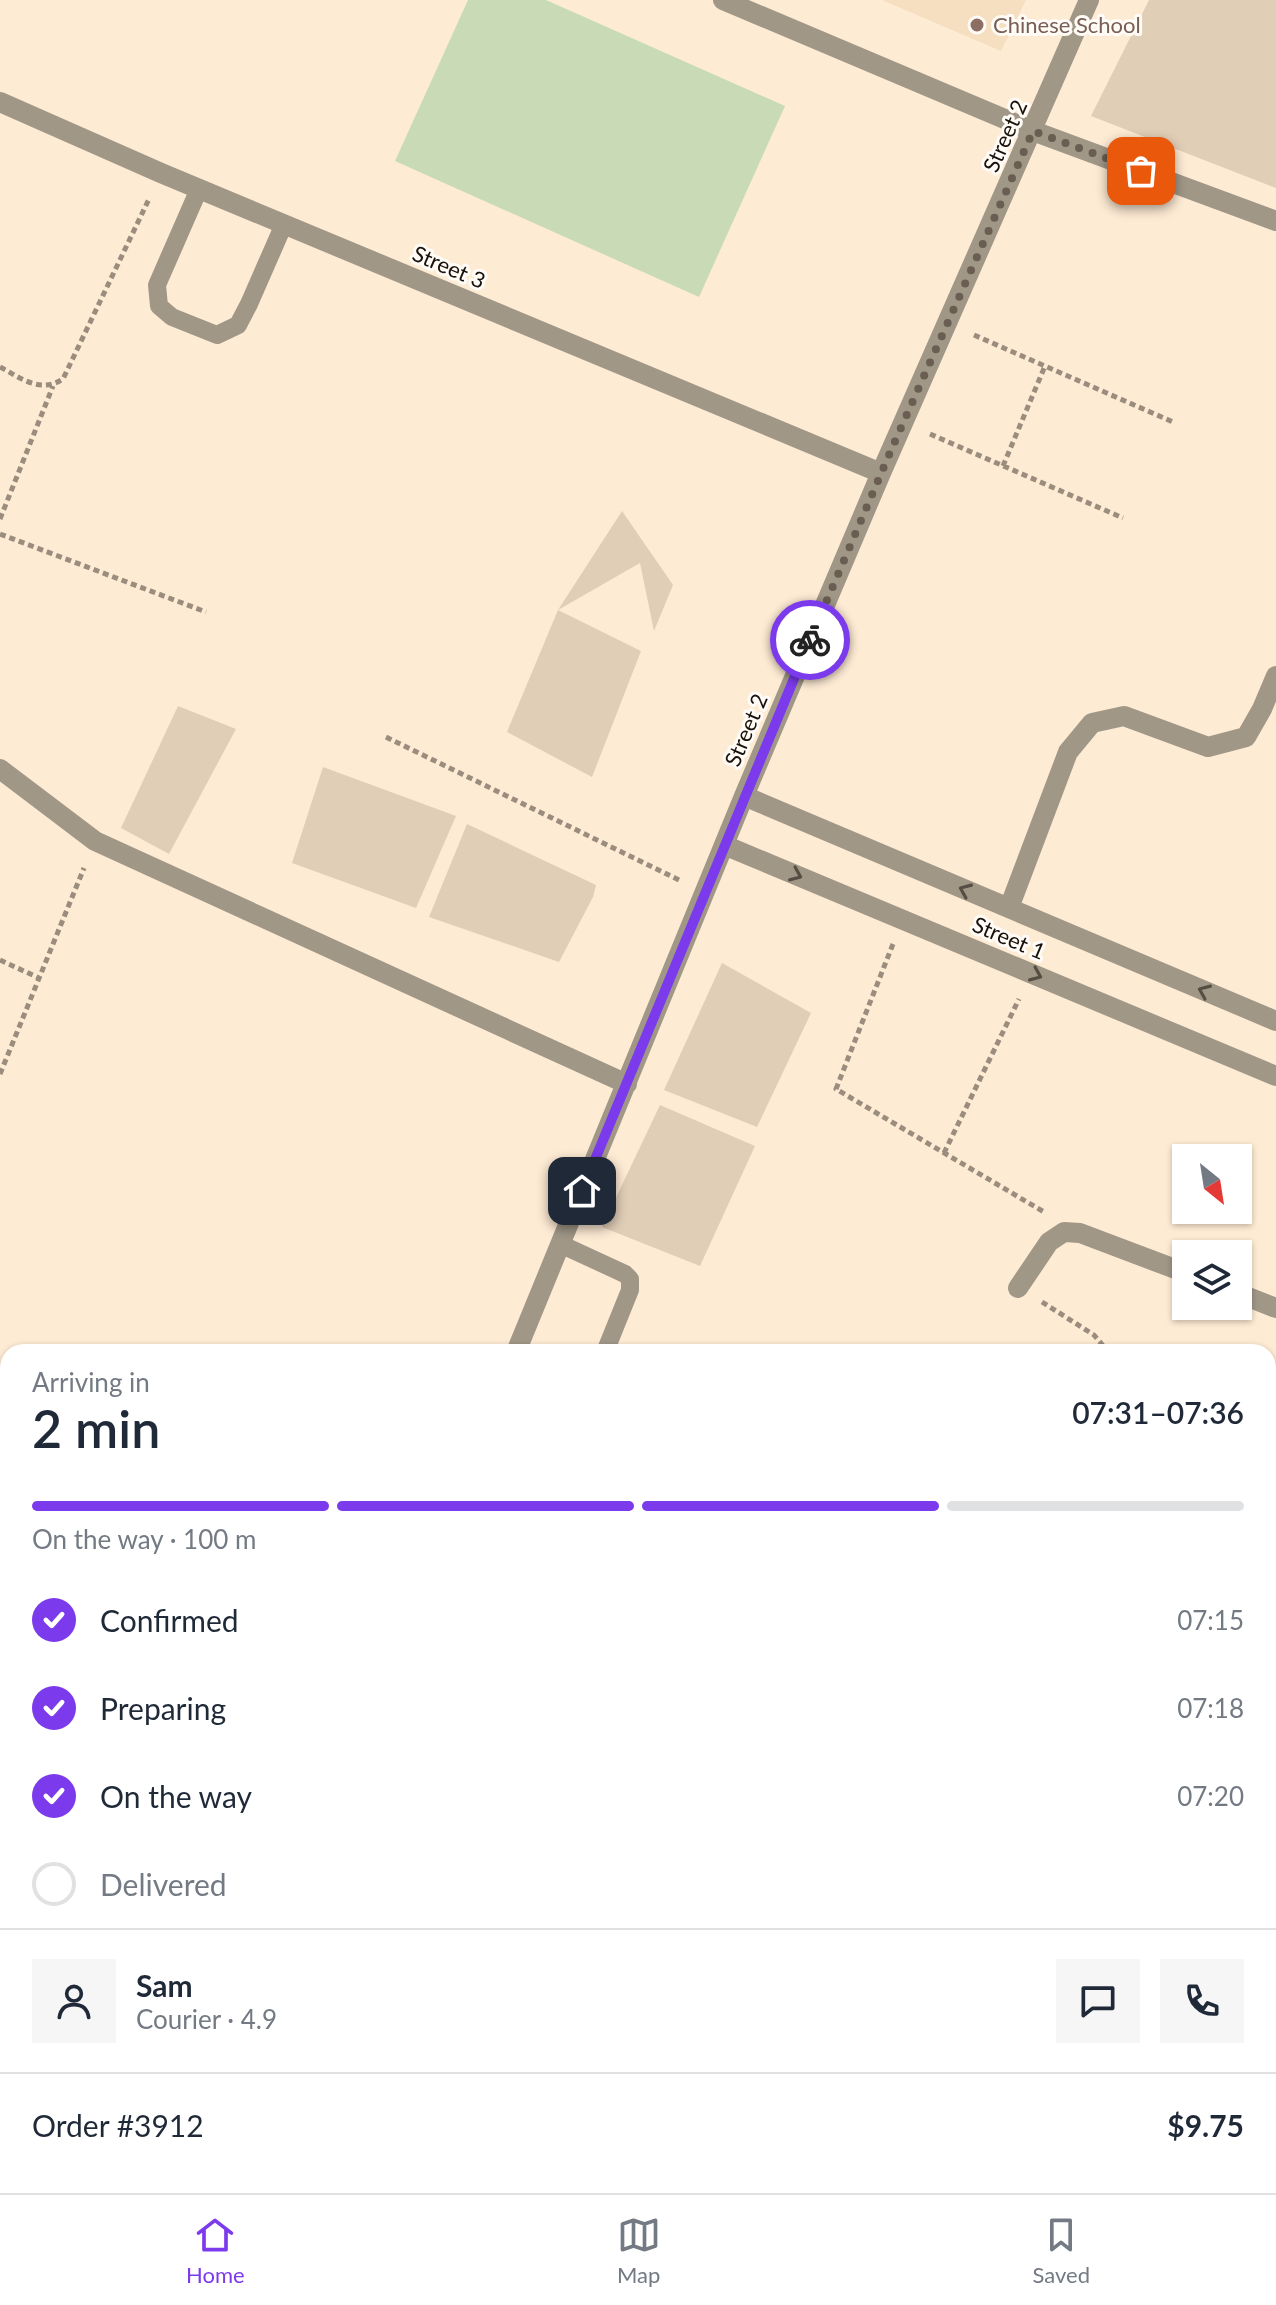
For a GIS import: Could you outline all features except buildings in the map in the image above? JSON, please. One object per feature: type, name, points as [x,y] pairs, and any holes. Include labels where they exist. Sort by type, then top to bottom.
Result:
[{"type":"street","points":[[723,0],[1033,131],[1276,221]]},
{"type":"street","name":"Street 2","points":[[519,1344],[744,796],[903,422],[1089,0]]},
{"type":"street","name":"Street 3","points":[[0,102],[161,173],[881,473]]},
{"type":"street","points":[[1009,908],[1068,752],[1092,723],[1124,716],[1208,747],[1246,737],[1276,676]]},
{"type":"street","points":[[0,769],[95,841],[627,1084]]},
{"type":"street","name":"Street 1","points":[[744,796],[1276,1021]]},
{"type":"street","name":"Street 1","points":[[724,845],[1276,1076]]},
{"type":"street","points":[[1018,1288],[1049,1242],[1064,1232],[1080,1233],[1172,1268]]},
{"type":"street","points":[[1252,1299],[1276,1308]]},
{"type":"lane","points":[[199,189],[157,285],[159,306],[172,317],[217,335],[238,325],[284,224]]},
{"type":"lane","points":[[560,1244],[630,1279],[630,1290],[608,1344]]},
{"type":"path","points":[[0,519],[53,386],[63,379],[161,173]]},
{"type":"path","points":[[948,323],[1173,422]]},
{"type":"path","points":[[1003,466],[1045,366]]},
{"type":"path","points":[[0,367],[39,386],[53,386]]},
{"type":"path","points":[[903,422],[1123,518]]},
{"type":"path","points":[[0,534],[206,612]]},
{"type":"path","points":[[386,737],[705,892]]},
{"type":"path","points":[[0,1074],[95,841]]},
{"type":"path","points":[[903,919],[836,1089],[1080,1233]]},
{"type":"path","points":[[0,960],[39,978]]},
{"type":"path","points":[[944,1153],[1032,974]]},
{"type":"path","points":[[1018,1288],[1094,1335],[1102,1344]]},
{"type":"shaded area","name":"Chinese School","points":[[882,0],[1026,0],[1001,51]]},
{"type":"green space","points":[[468,0],[546,0],[785,106],[699,297],[395,161]]},
{"type":"way so far","points":[[810,640],[1033,131],[1141,171]]},
{"type":"place","name":"Chinese School","points":[[977,25]]},
{"type":"route","points":[[582,1191],[810,640]]}]
